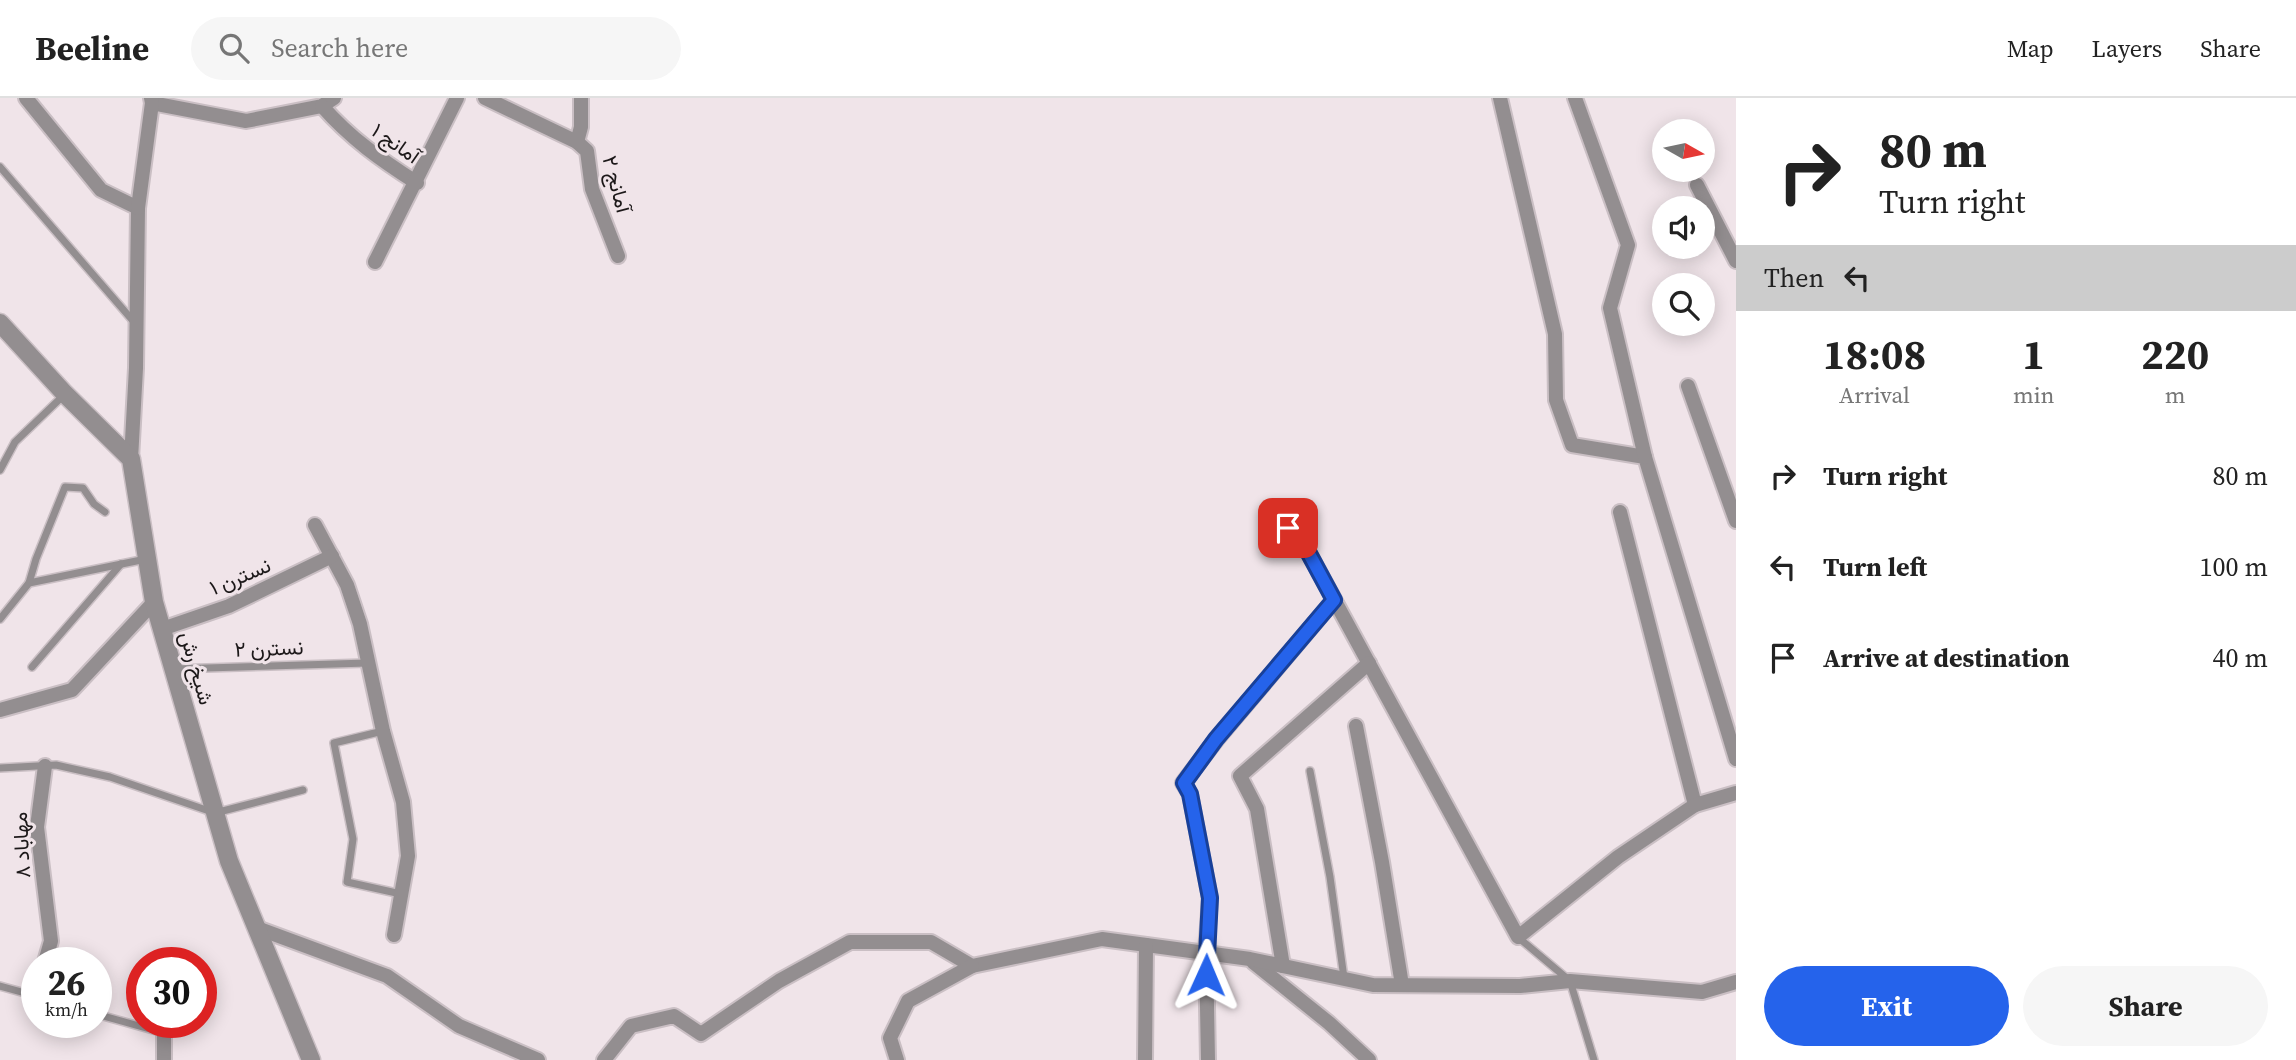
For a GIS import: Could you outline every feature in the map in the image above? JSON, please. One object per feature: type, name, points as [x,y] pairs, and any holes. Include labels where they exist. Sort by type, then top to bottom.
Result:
[{"type":"street","points":[[26,98],[101,190],[138,208]]},
{"type":"street","points":[[375,262],[417,183],[457,98]]},
{"type":"street","name":"آمانج ۲","points":[[485,98],[577,142],[587,151],[592,189],[618,256]]},
{"type":"street","points":[[577,142],[581,127],[581,98]]},
{"type":"street","points":[[1500,98],[1555,334],[1556,400],[1572,445],[1645,457]]},
{"type":"street","points":[[1575,98],[1628,245],[1610,308],[1645,457],[1736,760]]},
{"type":"street","points":[[131,459],[137,325],[138,208],[152,101],[246,121],[328,102]]},
{"type":"street","name":"آمانج ۱","points":[[328,102],[343,130],[374,156],[417,183]]},
{"type":"street","points":[[1697,185],[1736,261]]},
{"type":"street","points":[[0,323],[65,394],[131,459]]},
{"type":"street","points":[[1688,386],[1736,521]]},
{"type":"street","name":"شیخ رش","points":[[131,459],[154,602],[229,861],[311,1060]]},
{"type":"street","points":[[1620,512],[1695,805]]},
{"type":"street","points":[[315,525],[347,585],[360,624],[383,731],[402,802],[408,856],[394,935]]},
{"type":"street","points":[[1288,528],[1306,548],[1518,937],[1618,857],[1695,805],[1736,793]]},
{"type":"street","name":"نسترن ۱","points":[[162,629],[229,606],[332,556]]},
{"type":"street","points":[[1208,1060],[1206,953],[1210,898],[1190,794],[1184,783],[1216,739],[1334,600]]},
{"type":"street","points":[[0,710],[72,690],[154,602]]},
{"type":"street","points":[[1283,966],[1257,809],[1240,776],[1369,663]]},
{"type":"street","points":[[1356,726],[1402,985]]},
{"type":"street","name":"مهاباد ۸","points":[[45,766],[37,827],[51,940],[49,947]]},
{"type":"street","points":[[257,928],[387,976],[458,1026],[538,1060]]},
{"type":"street","points":[[897,1060],[890,1038],[908,1001],[972,966],[1102,939],[1250,959],[1373,985],[1520,986],[1570,981],[1702,992],[1736,982]]},
{"type":"street","points":[[604,1060],[631,1026],[674,1016],[701,1034],[779,981],[850,942],[931,942],[972,966]]},
{"type":"street","points":[[1145,1060],[1146,945]]},
{"type":"street","points":[[1250,959],[1329,1023],[1369,1060]]},
{"type":"street","points":[[164,1038],[164,1060]]},
{"type":"lane","points":[[0,167],[137,325]]},
{"type":"lane","points":[[0,470],[15,442],[65,394]]},
{"type":"lane","points":[[0,620],[29,583],[65,487],[83,488],[94,504],[105,512]]},
{"type":"lane","points":[[29,583],[147,558]]},
{"type":"lane","points":[[32,667],[122,563]]},
{"type":"lane","name":"نسترن ۲","points":[[173,668],[367,663]]},
{"type":"lane","points":[[383,731],[334,743],[353,839],[347,882],[401,894]]},
{"type":"lane","points":[[0,768],[57,765],[110,776],[215,813],[303,790]]},
{"type":"lane","points":[[1310,771],[1330,877],[1344,979]]},
{"type":"lane","points":[[1518,937],[1570,981],[1594,1060]]},
{"type":"lane","points":[[0,986],[21,991]]},
{"type":"route","points":[[1206,975],[1210,898],[1190,794],[1184,783],[1216,739],[1334,600],[1306,548],[1288,528]]}]
